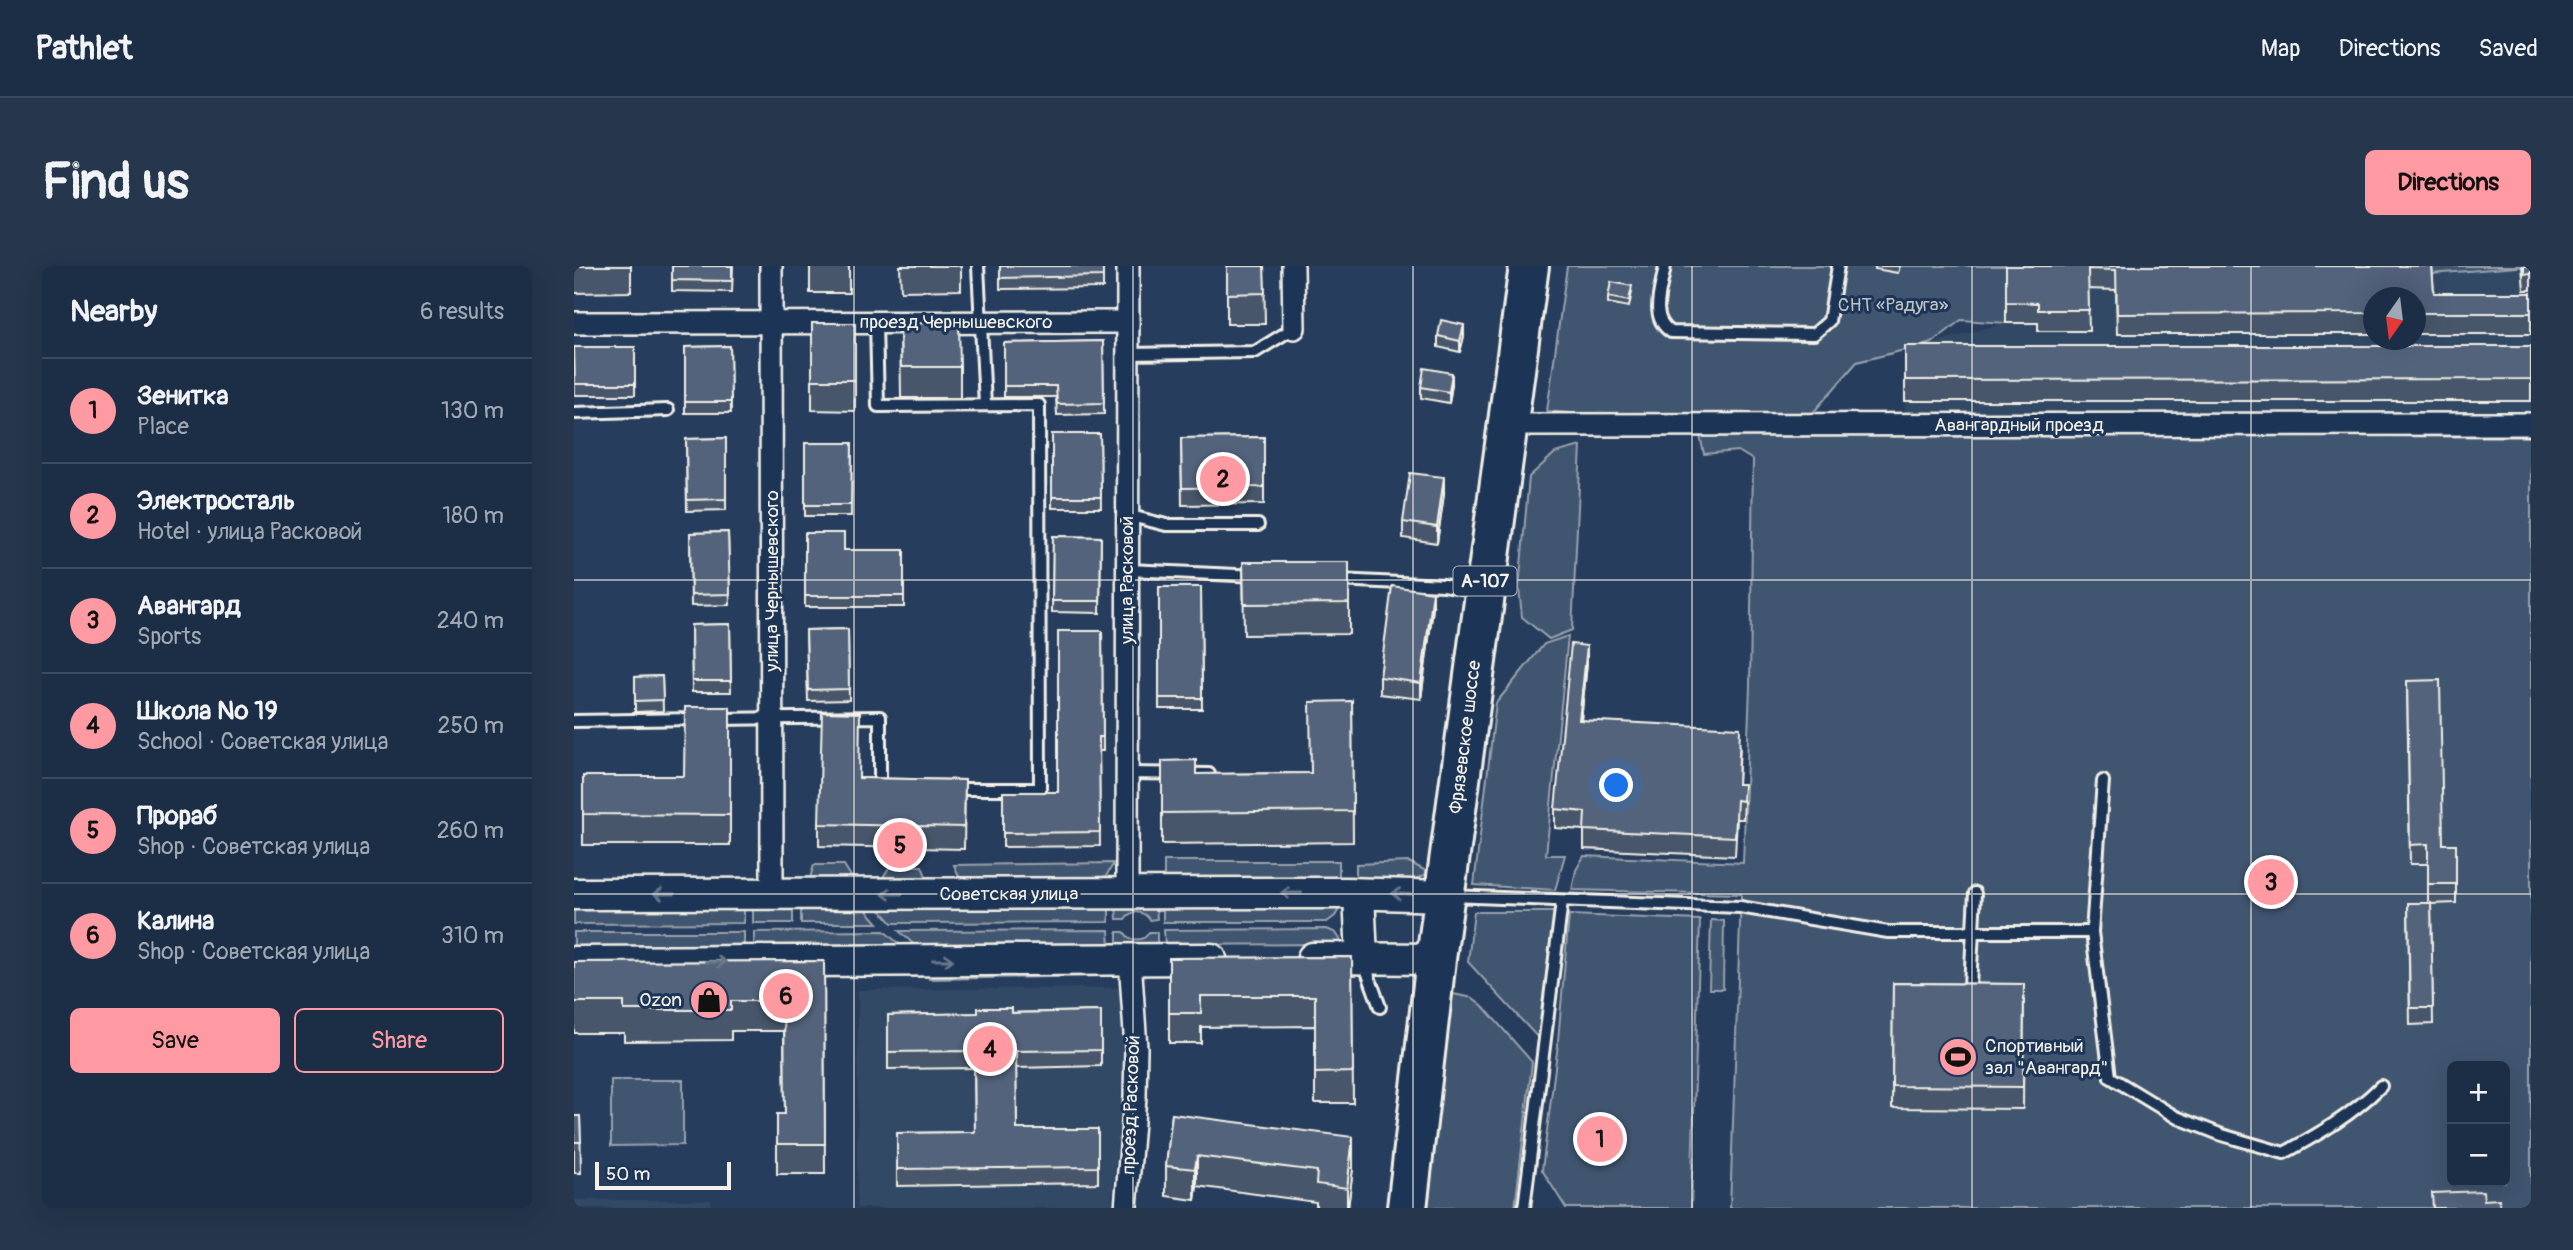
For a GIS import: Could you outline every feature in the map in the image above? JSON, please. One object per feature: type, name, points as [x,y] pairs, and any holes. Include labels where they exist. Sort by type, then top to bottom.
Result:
[{"type":"highway","name":"Фрязевское шоссе","points":[[1407,1208],[1483,592],[1528,266]]},
{"type":"main road","name":"Советская улица","points":[[574,894],[1444,896]]},
{"type":"main road","points":[[1359,894],[1362,958]]},
{"type":"main road","points":[[1281,958],[1436,959]]},
{"type":"main road","points":[[574,962],[1241,959]]},
{"type":"street","name":"улица Чернышевского","points":[[771,266],[772,895]]},
{"type":"street","name":"улица Расковой","points":[[1126,894],[1128,266]]},
{"type":"street","points":[[1293,266],[1294,328]]},
{"type":"street","name":"проезд Чернышевского","points":[[574,323],[1128,322]]},
{"type":"street","name":"Авангардный проезд","points":[[1507,425],[2531,424]]},
{"type":"street","name":"проезд Расковой","points":[[1126,1208],[1136,1048],[1130,959]]},
{"type":"lane","points":[[978,266],[985,405]]},
{"type":"lane","points":[[1665,266],[1658,315],[1662,326],[1671,332],[1814,334],[1829,321],[1838,266]]},
{"type":"lane","points":[[876,323],[878,406],[1039,405],[1040,789],[934,790]]},
{"type":"lane","points":[[1128,354],[1255,352],[1294,328]]},
{"type":"lane","points":[[574,413],[668,410]]},
{"type":"lane","points":[[1127,515],[1166,525],[1258,525]]},
{"type":"lane","points":[[1128,570],[1265,576]]},
{"type":"lane","points":[[1320,579],[1444,585],[1483,592]]},
{"type":"lane","points":[[574,721],[880,717],[880,790],[894,790]]},
{"type":"lane","points":[[1126,773],[1209,774],[1209,794],[1222,794]]},
{"type":"lane","points":[[2104,781],[2092,932],[2110,1077],[2176,1117],[2222,1135],[2284,1153],[2326,1131],[2365,1102],[2381,1086]]},
{"type":"lane","points":[[1970,986],[1975,892]]},
{"type":"lane","points":[[1444,896],[1740,907],[1888,932],[2092,932]]},
{"type":"lane","points":[[1524,1208],[1562,901]]},
{"type":"lane","points":[[1362,958],[1380,1007]]},
{"type":"shaded area","points":[[2006,266],[2431,274],[2531,266],[2531,415],[1905,414],[1905,351],[2005,323]]},
{"type":"shaded area","points":[[1124,988],[1121,1108],[1111,1208],[857,1208],[858,990]]},
{"type":"shaded area","points":[[574,1200],[711,1200],[711,1208],[574,1208]]},
{"type":"green space","name":"СНТ «Радуга»","points":[[1567,266],[2006,266],[2006,323],[1961,320],[1932,343],[1857,362],[1811,415],[1627,418],[1547,411]]},
{"type":"green space","points":[[2046,266],[2529,266],[2431,274]]},
{"type":"green space","points":[[1699,431],[2531,437],[2531,1208],[1730,1208],[1741,894],[1572,890],[1576,870],[1584,856],[1743,863],[1750,686],[1753,460],[1738,451],[1704,454]]},
{"type":"green space","points":[[1581,446],[1572,630],[1549,639],[1522,617],[1519,588],[1529,477],[1555,453]]},
{"type":"green space","points":[[1568,636],[1546,855],[1565,855],[1555,890],[1474,885],[1496,703],[1544,644]]},
{"type":"green space","points":[[1164,861],[1339,861],[1339,880],[1164,880]]},
{"type":"green space","points":[[1409,862],[1428,872],[1405,881],[1356,881],[1356,864]]},
{"type":"green space","points":[[1114,863],[1106,876],[1095,879],[960,879],[954,865]]},
{"type":"green space","points":[[814,865],[844,865],[852,878],[810,878]]},
{"type":"green space","points":[[890,866],[922,866],[927,879],[882,879]]},
{"type":"green space","points":[[744,904],[744,923],[574,924],[574,905]]},
{"type":"green space","points":[[753,904],[793,904],[793,923],[753,923]]},
{"type":"green space","points":[[1342,904],[1335,916],[1327,922],[1163,922],[1163,905]]},
{"type":"green space","points":[[801,905],[863,906],[878,923],[801,923]]},
{"type":"green space","points":[[1109,905],[1109,922],[892,923],[877,906]]},
{"type":"green space","points":[[1116,905],[1156,905],[1157,919],[1150,920],[1137,912],[1125,919],[1117,919]]},
{"type":"green space","points":[[1474,912],[1554,912],[1540,1040],[1468,962]]},
{"type":"green space","points":[[1569,915],[1700,920],[1691,1208],[1566,1208],[1542,1170],[1557,1052]]},
{"type":"green space","points":[[1711,920],[1724,921],[1723,989],[1709,989]]},
{"type":"green space","points":[[1327,929],[1336,933],[1343,944],[1165,945],[1164,930]]},
{"type":"green space","points":[[1109,930],[1110,946],[919,949],[899,931]]},
{"type":"green space","points":[[884,931],[905,949],[754,950],[754,932]]},
{"type":"green space","points":[[574,932],[744,932],[744,950],[574,951]]},
{"type":"green space","points":[[1117,932],[1124,932],[1130,939],[1136,939],[1144,938],[1149,932],[1157,932],[1157,945],[1117,946]]},
{"type":"green space","points":[[1104,972],[1104,976],[929,979],[929,973]]},
{"type":"green space","points":[[1453,994],[1473,998],[1482,1005],[1532,1062],[1515,1208],[1428,1208],[1449,999]]},
{"type":"green space","points":[[611,1080],[683,1080],[683,1145],[611,1146]]},
{"type":"building","points":[[672,266],[732,266],[732,281],[672,280]]},
{"type":"building","points":[[1000,266],[1103,266],[1103,276],[1000,278]]},
{"type":"building","points":[[1227,266],[1264,266],[1265,293],[1227,294]]},
{"type":"building","points":[[2006,266],[2432,266],[2434,293],[2531,293],[2531,313],[2426,313],[2426,287],[2363,287],[2363,313],[2117,314],[2116,270],[2088,269],[2089,310],[2038,310],[2038,303],[2006,302]]},
{"type":"building","points":[[2524,266],[2531,266],[2531,273],[2524,274]]},
{"type":"building","points":[[1611,282],[1632,286],[1629,301],[1608,297]]},
{"type":"building","points":[[1441,320],[1464,325],[1460,341],[1438,336]]},
{"type":"building","points":[[959,322],[960,367],[901,367],[900,324]]},
{"type":"building","points":[[812,323],[855,323],[855,380],[812,380]]},
{"type":"building","points":[[1103,341],[1104,403],[1057,404],[1056,386],[1004,386],[1004,343]]},
{"type":"building","points":[[730,346],[731,402],[685,402],[685,347]]},
{"type":"building","points":[[1905,346],[2363,346],[2363,350],[2426,350],[2426,346],[2531,346],[2531,379],[1905,380]]},
{"type":"building","points":[[574,347],[635,347],[635,384],[575,384]]},
{"type":"building","points":[[1424,368],[1452,373],[1449,392],[1421,387]]},
{"type":"building","points":[[1052,434],[1100,434],[1101,497],[1052,497]]},
{"type":"building","points":[[1264,437],[1264,487],[1182,488],[1181,438]]},
{"type":"building","points":[[726,438],[726,499],[687,500],[686,439]]},
{"type":"building","points":[[805,443],[852,443],[851,505],[805,505]]},
{"type":"building","points":[[1410,473],[1444,477],[1437,527],[1403,522]]},
{"type":"building","points":[[728,532],[730,594],[691,595],[690,533]]},
{"type":"building","points":[[805,533],[844,533],[844,550],[904,550],[904,596],[805,596]]},
{"type":"building","points":[[1053,536],[1101,537],[1100,601],[1052,601]]},
{"type":"building","points":[[1243,562],[1349,562],[1349,603],[1244,604]]},
{"type":"building","points":[[1392,586],[1433,592],[1421,683],[1380,677]]},
{"type":"building","points":[[1159,587],[1201,587],[1202,698],[1159,698]]},
{"type":"building","points":[[730,624],[731,681],[692,681],[691,625]]},
{"type":"building","points":[[848,629],[849,689],[808,690],[806,630]]},
{"type":"building","points":[[1058,631],[1102,631],[1100,832],[1003,833],[1003,792],[1058,792]]},
{"type":"building","points":[[1571,644],[1587,646],[1579,720],[1740,728],[1738,784],[1744,784],[1743,801],[1737,800],[1735,837],[1584,830],[1585,812],[1555,809]]},
{"type":"building","points":[[662,676],[663,700],[635,701],[635,677]]},
{"type":"building","points":[[2440,680],[2443,844],[2456,844],[2456,884],[2428,884],[2428,844],[2410,845],[2407,681]]},
{"type":"building","points":[[1352,701],[1353,811],[1162,813],[1162,761],[1196,760],[1196,774],[1311,773],[1310,702]]},
{"type":"building","points":[[685,707],[730,707],[730,815],[583,814],[583,776],[684,776]]},
{"type":"building","points":[[822,712],[860,713],[859,778],[965,780],[964,827],[819,824]]},
{"type":"building","points":[[2408,903],[2431,903],[2433,1008],[2410,1008]]},
{"type":"building","points":[[1352,957],[1353,1072],[1315,1073],[1315,996],[1201,996],[1201,1013],[1169,1013],[1169,958]]},
{"type":"building","points":[[824,961],[825,1144],[777,1144],[777,1114],[785,1114],[784,1001],[731,1001],[731,1010],[624,1010],[624,1002],[574,1002],[574,962]]},
{"type":"building","name":"Спортивный зал \"Авангард\"","points":[[1893,983],[2024,984],[2023,1087],[1892,1086]]},
{"type":"building","points":[[978,1008],[1012,1008],[1012,1013],[1101,1011],[1101,1050],[1016,1051],[1017,1129],[1098,1129],[1098,1167],[897,1169],[897,1133],[975,1132],[974,1051],[888,1052],[888,1015],[978,1013]]},
{"type":"building","points":[[1172,1114],[1353,1137],[1347,1188],[1316,1184],[1317,1171],[1197,1156],[1195,1169],[1166,1166]]},
{"type":"building","points":[[574,1116],[580,1116],[581,1142],[574,1142]]},
{"type":"building","points":[[2483,1191],[2484,1200],[2499,1199],[2500,1208],[2433,1208],[2432,1193]]},
{"type":"place","name":"Электросталь","points":[[1223,479]]},
{"type":"place","name":"Прораб","points":[[900,845]]},
{"type":"place","name":"Авангард","points":[[2271,882]]},
{"type":"place","name":"Калина","points":[[786,996]]},
{"type":"place","name":"Ozon","points":[[709,1000]]},
{"type":"place","name":"Школа № 19","points":[[990,1049]]},
{"type":"place","name":"Спортивный зал \"Авангард\"","points":[[1958,1057]]},
{"type":"place","name":"Зенитка","points":[[1600,1139]]}]
